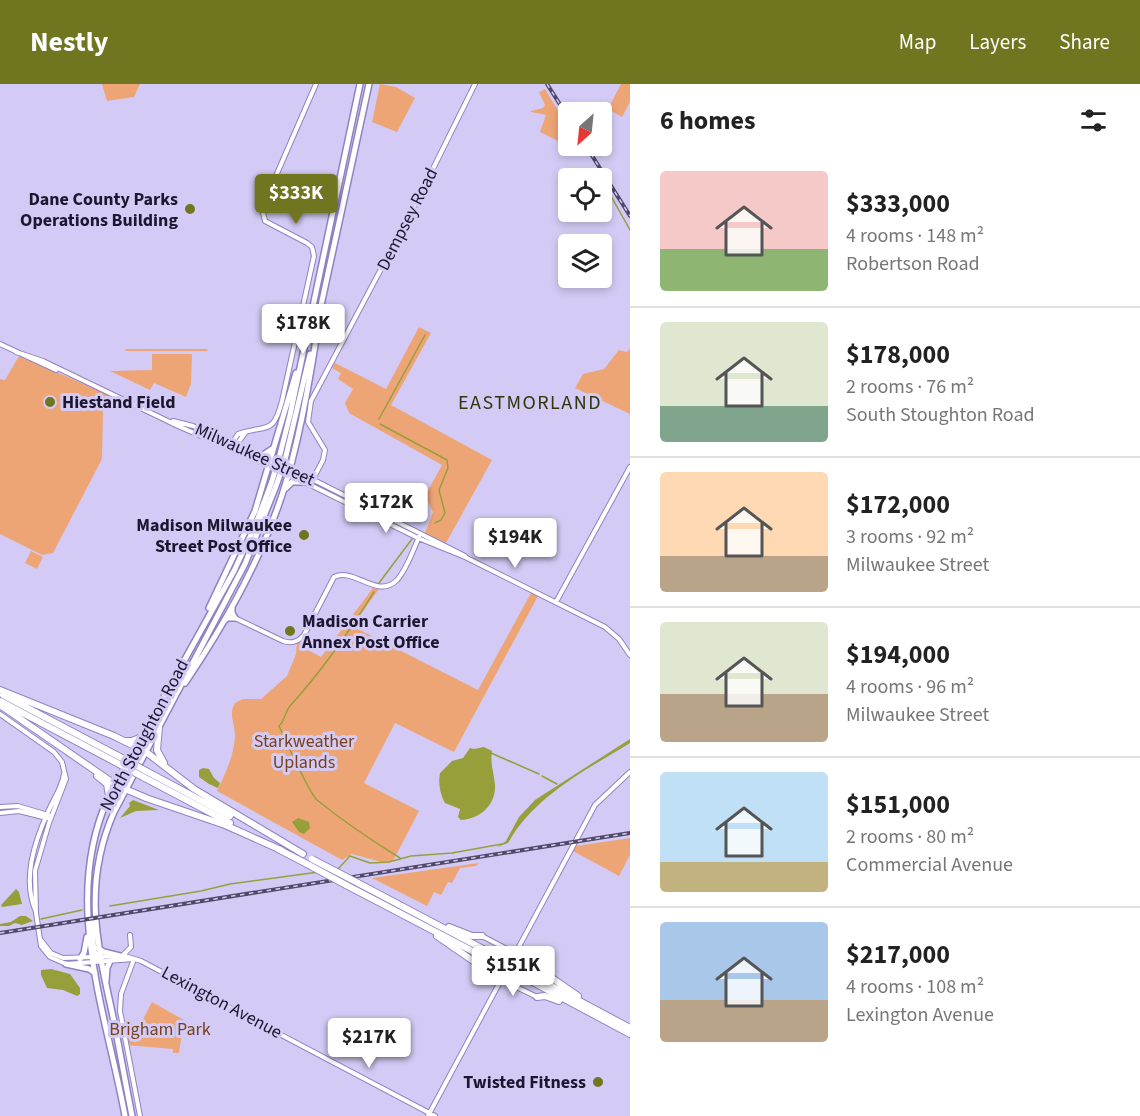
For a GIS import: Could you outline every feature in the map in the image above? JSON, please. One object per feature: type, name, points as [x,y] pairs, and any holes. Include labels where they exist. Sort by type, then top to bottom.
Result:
[{"type":"highway","points":[[0,692],[137,747],[182,780],[303,854],[309,861],[346,885],[501,962]]},
{"type":"highway","points":[[0,692],[280,850]]},
{"type":"highway","points":[[0,703],[121,761]]},
{"type":"highway","points":[[0,703],[116,784],[161,803],[208,818],[358,883],[630,1034]]},
{"type":"highway","points":[[159,727],[156,746],[159,756],[182,780]]},
{"type":"highway","points":[[123,740],[132,741],[142,737]]},
{"type":"highway","points":[[72,754],[105,783],[109,789],[109,796]]},
{"type":"highway","points":[[144,774],[303,854]]},
{"type":"highway","points":[[401,914],[500,979]]},
{"type":"highway","points":[[419,915],[472,936],[482,936]]},
{"type":"highway","points":[[515,970],[630,1028]]},
{"type":"highway","points":[[547,970],[549,976],[600,1012]]},
{"type":"highway","points":[[537,997],[550,997],[630,1034]]},
{"type":"main road","points":[[287,443],[303,355],[360,84]]},
{"type":"main road","points":[[220,627],[261,548],[289,471],[333,248],[369,84]]},
{"type":"main road","points":[[326,246],[333,248]]},
{"type":"main road","points":[[287,443],[321,308]]},
{"type":"main road","points":[[196,637],[241,543],[263,487],[303,355]]},
{"type":"main road","name":"North Stoughton Road","points":[[125,1116],[95,973],[98,948],[95,891],[98,865],[109,824],[126,789],[245,564],[287,443]]},
{"type":"main road","points":[[263,455],[274,448]]},
{"type":"main road","points":[[263,487],[269,477],[276,476],[281,479],[283,491]]},
{"type":"main road","points":[[283,491],[292,482],[304,482]]},
{"type":"main road","name":"North Stoughton Road","points":[[132,1116],[111,1007],[88,929],[87,885],[90,854],[98,822],[109,796],[241,557],[274,485]]},
{"type":"main road","points":[[167,709],[225,620],[235,618],[232,611],[235,598]]},
{"type":"main road","points":[[87,912],[91,920],[96,960],[106,999],[111,1007]]},
{"type":"main road","points":[[80,959],[84,953],[88,929]]},
{"type":"main road","points":[[98,948],[120,957]]},
{"type":"main road","points":[[105,985],[110,961]]},
{"type":"main road","points":[[66,964],[89,969],[95,973]]},
{"type":"street","points":[[231,449],[234,442],[246,433],[269,427],[278,419],[314,259],[312,247],[270,225],[265,221],[262,213],[316,84]]},
{"type":"street","name":"Dempsey Road","points":[[313,479],[323,460],[325,450],[309,424],[308,411],[311,401],[415,205],[475,84]]},
{"type":"street","name":"Milwaukee Street","points":[[0,344],[35,362],[65,373],[269,466],[313,479],[363,509],[388,519],[419,536]]},
{"type":"street","name":"Milwaukee Street","points":[[172,421],[193,426],[263,455],[304,482],[326,493],[419,536],[460,552],[465,557],[605,627],[619,639],[630,655]]},
{"type":"street","points":[[556,602],[630,467]]},
{"type":"street","points":[[235,618],[283,641],[295,642],[304,636],[330,581],[335,576],[350,575],[377,587],[392,584],[399,576],[419,536]]},
{"type":"street","points":[[0,714],[54,752],[61,760],[65,771],[48,816],[35,871],[36,913],[41,945],[50,957],[66,964],[120,957],[131,969]]},
{"type":"street","points":[[429,1114],[497,986],[510,956],[595,805],[630,772]]},
{"type":"street","points":[[0,807],[18,806],[48,816]]},
{"type":"street","points":[[0,813],[19,811],[48,816]]},
{"type":"street","points":[[40,939],[55,955],[66,959],[110,961],[129,951],[130,935]]},
{"type":"street","points":[[482,936],[547,970]]},
{"type":"street","name":"Lexington Avenue","points":[[120,957],[135,959],[161,970],[435,1116]]},
{"type":"street","points":[[135,959],[121,994],[120,1011],[140,1116]]},
{"type":"street","points":[[500,979],[537,997]]},
{"type":"green space","points":[[102,84],[140,84],[134,97],[107,101]]},
{"type":"green space","points":[[380,84],[396,87],[415,98],[397,132],[372,122]]},
{"type":"green space","points":[[621,84],[630,84],[630,102],[622,117],[612,111],[612,102]]},
{"type":"green space","points":[[545,89],[558,110],[558,141],[540,132],[546,115],[531,111],[543,108],[545,105],[539,92]]},
{"type":"green space","points":[[419,327],[431,333],[391,405],[492,460],[446,543],[425,533],[433,512],[426,494],[442,465],[349,413],[345,403],[353,389],[338,379],[341,373],[332,368],[335,363],[386,389]]},
{"type":"green space","points":[[630,348],[630,414],[575,388],[583,374],[604,369],[619,350],[627,352]]},
{"type":"green space","points":[[125,349],[207,349],[208,351],[126,351]]},
{"type":"green space","points":[[152,354],[192,354],[191,384],[186,397],[154,383],[150,390],[110,371],[152,370]]},
{"type":"green space","points":[[19,356],[109,395],[103,410],[102,459],[53,553],[42,555],[0,534],[0,379],[5,380]]},
{"type":"green space","points":[[31,551],[43,557],[37,569],[25,563]]},
{"type":"green space","name":"Starkweather Uplands","points":[[373,588],[379,589],[352,626],[478,690],[531,593],[538,596],[454,752],[395,723],[364,783],[419,811],[393,861],[385,863],[352,854],[342,860],[217,791],[233,751],[235,736],[232,711],[235,703],[243,699],[261,699],[287,676],[296,654],[297,643],[302,641],[308,650],[321,657]]},
{"type":"green space","points":[[630,838],[630,855],[619,876],[573,851],[576,846]]},
{"type":"green space","points":[[479,863],[476,866],[460,868],[452,883],[448,882],[441,895],[434,892],[427,906],[372,878]]},
{"type":"green space","name":"Brigham Park","points":[[152,1002],[184,1020],[179,1053],[173,1053],[173,1049],[126,1045],[123,1019],[139,1027]]},
{"type":"shaded area","points":[[630,739],[630,743],[579,774],[546,798],[519,826],[508,843],[497,847],[506,841],[519,817],[535,800]]},
{"type":"shaded area","points":[[484,747],[492,751],[495,785],[493,799],[486,810],[480,814],[461,820],[458,817],[460,809],[443,800],[439,785],[440,773],[452,761],[463,758],[470,748]]},
{"type":"shaded area","points":[[209,769],[220,783],[218,788],[199,777],[199,770]]},
{"type":"shaded area","points":[[133,800],[159,810],[136,811],[120,818]]},
{"type":"shaded area","points":[[298,818],[309,822],[310,828],[304,834],[299,832],[292,822]]},
{"type":"shaded area","points":[[16,889],[22,904],[2,907],[1,905]]},
{"type":"shaded area","points":[[20,916],[26,916],[33,921],[22,925],[15,923],[0,926],[0,924],[11,922]]},
{"type":"shaded area","points":[[51,969],[70,974],[80,988],[80,994],[77,996],[63,990],[47,988],[41,970]]},
{"type":"waterway","points":[[612,198],[630,230]]},
{"type":"waterway","points":[[379,419],[425,335]]},
{"type":"waterway","points":[[380,424],[447,460],[448,468],[439,490],[445,513],[441,520],[435,523]]},
{"type":"waterway","points":[[379,583],[412,539]]},
{"type":"waterway","points":[[374,592],[335,651],[288,708],[279,726],[303,777],[317,800],[400,858]]},
{"type":"waterway","points":[[491,753],[539,774]]},
{"type":"waterway","points":[[542,776],[557,784]]},
{"type":"waterway","points":[[338,869],[350,856],[370,863],[389,862],[411,856],[452,853],[502,844]]},
{"type":"waterway","points":[[110,906],[230,884],[319,872]]},
{"type":"waterway","points":[[41,919],[82,910]]},
{"type":"railway","points":[[547,84],[558,102]]},
{"type":"railway","points":[[592,156],[630,216]]},
{"type":"railway","points":[[0,933],[630,833]]},
{"type":"place","name":"Dane County Parks Operations Building","points":[[190,209]]},
{"type":"place","name":"Hiestand Field","points":[[50,402]]},
{"type":"place","name":"Madison Milwaukee Street Post Office","points":[[304,535]]},
{"type":"place","name":"Madison Carrier Annex Post Office","points":[[290,631]]},
{"type":"place","name":"Twisted Fitness","points":[[598,1082]]},
{"type":"district","name":"EASTMORLAND","points":[[530,402]]}]
